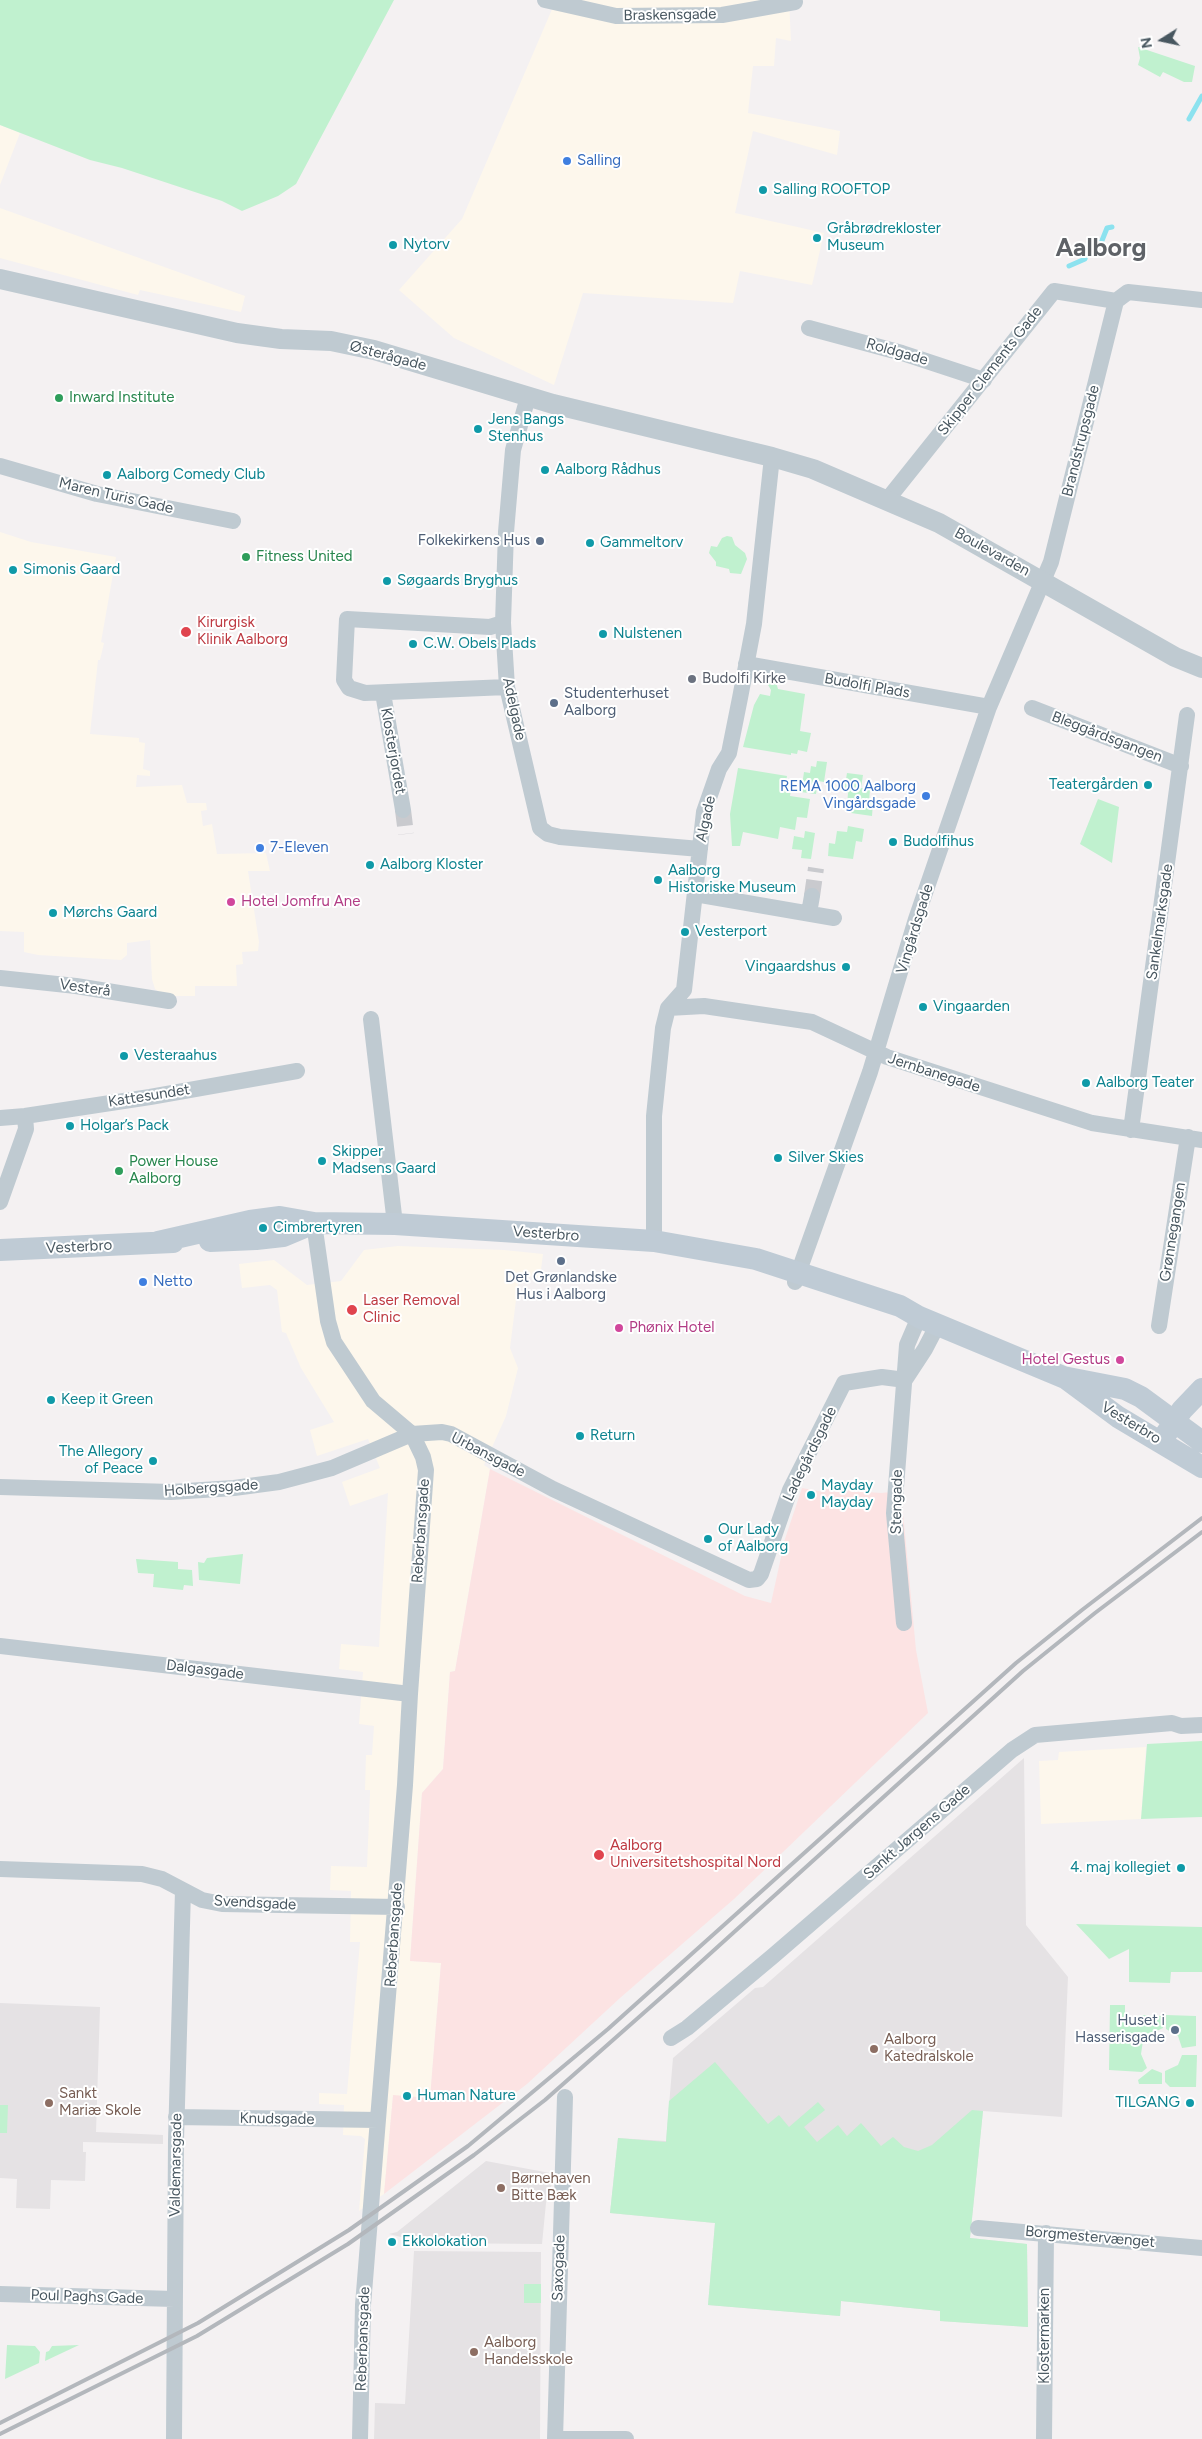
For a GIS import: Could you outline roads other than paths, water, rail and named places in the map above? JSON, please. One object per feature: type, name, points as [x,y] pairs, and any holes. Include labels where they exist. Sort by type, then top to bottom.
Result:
[{"type":"main road","name":"Vesterbro","points":[[0,1250],[256,1239],[283,1236],[314,1223],[395,1224],[654,1241],[696,1249],[763,1274],[796,1277],[900,1306],[928,1320],[1063,1377],[1125,1389],[1141,1397],[1202,1442]]},
{"type":"main road","name":"Vesterbro","points":[[1063,1377],[1118,1418],[1202,1467]]},
{"type":"main road","points":[[1162,1442],[1173,1421],[1187,1403],[1202,1389]]},
{"type":"street","name":"Braskensgade","points":[[544,0],[616,16],[722,15],[795,2]]},
{"type":"street","name":"Østerågade","points":[[0,278],[237,333],[281,339],[331,341],[374,350],[528,397],[772,457]]},
{"type":"street","name":"Skipper Clements Gade","points":[[887,500],[1054,291],[1116,301]]},
{"type":"street","points":[[1116,301],[1128,292],[1202,300]]},
{"type":"street","name":"Brandstrupsgade","points":[[1043,580],[1051,562],[1116,301]]},
{"type":"street","name":"Roldgade","points":[[808,328],[902,353],[984,380]]},
{"type":"street","name":"Adelgade","points":[[528,397],[513,450],[506,532],[503,623],[507,687],[540,828],[548,834],[560,837],[700,850]]},
{"type":"street","name":"Boulevarden","points":[[772,457],[820,472],[940,523],[1043,580],[1175,657],[1202,668]]},
{"type":"street","name":"Algade","points":[[654,1241],[654,1116],[663,1028],[668,1008],[684,990],[704,812],[719,769],[729,753],[746,664],[759,580],[772,457]]},
{"type":"street","name":"Maren Turis Gade","points":[[0,466],[97,494],[233,521]]},
{"type":"street","name":"Vingårdsgade","points":[[796,1277],[870,1072],[912,933],[989,707],[1043,580]]},
{"type":"street","points":[[503,623],[490,627],[347,619],[344,680],[349,688],[365,693],[507,687]]},
{"type":"street","name":"Budolfi Plads","points":[[746,664],[989,707]]},
{"type":"street","name":"Klosterjordet","points":[[383,693],[403,810]]},
{"type":"street","name":"Bleggårdsgangen","points":[[1032,708],[1181,766]]},
{"type":"street","name":"Sankelmarksgade","points":[[1131,1130],[1187,715]]},
{"type":"street","points":[[695,894],[834,918]]},
{"type":"street","points":[[809,913],[812,896]]},
{"type":"street","name":"Vesterå","points":[[0,978],[89,987],[169,1001]]},
{"type":"street","name":"Jernbanegade","points":[[668,1008],[704,1006],[812,1022],[875,1053],[1092,1123],[1195,1138]]},
{"type":"street","points":[[371,1019],[395,1224]]},
{"type":"street","name":"Kattesundet","points":[[0,1118],[150,1097],[297,1071]]},
{"type":"street","points":[[0,1202],[26,1129],[25,1116]]},
{"type":"street","name":"Grønnegangen","points":[[1159,1326],[1195,1138]]},
{"type":"street","points":[[314,1223],[328,1320],[334,1342],[373,1401],[412,1434]]},
{"type":"street","name":"Stengade","points":[[904,1623],[894,1513],[907,1345],[928,1320]]},
{"type":"street","name":"Ladegårdsgade","points":[[754,1580],[761,1574],[790,1490],[844,1383],[882,1377],[905,1380]]},
{"type":"street","name":"Urbansgade","points":[[412,1434],[442,1432],[451,1434],[554,1489],[616,1516],[744,1578],[754,1580]]},
{"type":"street","name":"Holbergsgade","points":[[0,1487],[171,1492],[234,1488],[279,1482],[332,1468],[412,1434]]},
{"type":"street","name":"Reberbansgade","points":[[360,2439],[363,2305],[397,1907],[426,1470],[412,1434]]},
{"type":"street","name":"Dalgasgade","points":[[0,1646],[410,1694]]},
{"type":"street","name":"Sankt Jørgens Gade","points":[[671,2038],[687,2028],[773,1956],[1012,1750],[1035,1735],[1172,1723],[1180,1726],[1202,1725]]},
{"type":"street","name":"Svendsgade","points":[[0,1869],[142,1874],[162,1879],[202,1900],[222,1904],[397,1907]]},
{"type":"street","name":"Valdemarsgade","points":[[174,2439],[176,2117],[183,1890]]},
{"type":"street","name":"Saxogade","points":[[555,2439],[565,2097]]},
{"type":"street","name":"Knudsgade","points":[[176,2117],[378,2120]]},
{"type":"street","name":"Borgmestervænget","points":[[978,2228],[1202,2248]]},
{"type":"street","name":"Klostermarken","points":[[1044,2439],[1046,2233]]},
{"type":"street","name":"Poul Paghs Gade","points":[[0,2294],[174,2299]]},
{"type":"street","points":[[555,2439],[626,2439]]},
{"type":"waterway","points":[[1189,119],[1202,96]]},
{"type":"waterway","points":[[1069,266],[1085,259],[1088,247],[1101,243],[1107,228],[1112,227]]},
{"type":"tunnel","points":[[403,810],[406,834]]},
{"type":"tunnel","points":[[812,896],[816,868]]},
{"type":"railway","points":[[0,2423],[198,2323],[349,2230],[468,2146],[608,2029],[1016,1663],[1202,1518]]},
{"type":"railway","points":[[0,2434],[197,2336],[348,2244],[474,2155],[545,2100],[681,1980],[1023,1671],[1095,1613],[1202,1532]]},
{"type":"place","name":"Salling","points":[[567,161]]},
{"type":"place","name":"Salling ROOFTOP","points":[[763,190]]},
{"type":"place","name":"Gråbrødrekloster Museum","points":[[817,238]]},
{"type":"place","name":"Nytorv","points":[[393,245]]},
{"type":"place","name":"Inward Institute","points":[[59,398]]},
{"type":"place","name":"Jens Bangs Stenhus","points":[[478,429]]},
{"type":"place","name":"Aalborg Rådhus","points":[[545,470]]},
{"type":"place","name":"Aalborg Comedy Club","points":[[107,475]]},
{"type":"place","name":"Folkekirkens Hus","points":[[540,541]]},
{"type":"place","name":"Gammeltorv","points":[[590,543]]},
{"type":"place","name":"Fitness United","points":[[246,557]]},
{"type":"place","name":"Simonis Gaard","points":[[13,570]]},
{"type":"place","name":"Søgaards Bryghus","points":[[387,581]]},
{"type":"place","name":"Kirurgisk Klinik Aalborg","points":[[186,632]]},
{"type":"place","name":"Nulstenen","points":[[603,634]]},
{"type":"place","name":"C.W. Obels Plads","points":[[413,644]]},
{"type":"place","name":"Budolfi Kirke","points":[[692,679]]},
{"type":"place","name":"Studenterhuset Aalborg","points":[[554,703]]},
{"type":"place","name":"Teatergården","points":[[1148,785]]},
{"type":"place","name":"REMA 1000 Aalborg Vingårdsgade","points":[[926,796]]},
{"type":"place","name":"Budolfihus","points":[[893,842]]},
{"type":"place","name":"7-Eleven","points":[[260,848]]},
{"type":"place","name":"Aalborg Kloster","points":[[370,865]]},
{"type":"place","name":"Aalborg Historiske Museum","points":[[658,880]]},
{"type":"place","name":"Hotel Jomfru Ane","points":[[231,902]]},
{"type":"place","name":"Mørchs Gaard","points":[[53,913]]},
{"type":"place","name":"Vesterport","points":[[685,932]]},
{"type":"place","name":"Vingaardshus","points":[[846,967]]},
{"type":"place","name":"Vingaarden","points":[[923,1007]]},
{"type":"place","name":"Vesteraahus","points":[[124,1056]]},
{"type":"place","name":"Aalborg Teater","points":[[1086,1083]]},
{"type":"place","name":"Holgar’s Pack","points":[[70,1126]]},
{"type":"place","name":"Silver Skies","points":[[778,1158]]},
{"type":"place","name":"Skipper Madsens Gaard","points":[[322,1161]]},
{"type":"place","name":"Power House Aalborg","points":[[119,1171]]},
{"type":"place","name":"Cimbrertyren","points":[[263,1228]]},
{"type":"place","name":"Det Grønlandske Hus i Aalborg","points":[[561,1261]]},
{"type":"place","name":"Netto","points":[[143,1282]]},
{"type":"place","name":"Laser Removal Clinic","points":[[352,1310]]},
{"type":"place","name":"Phønix Hotel","points":[[619,1328]]},
{"type":"place","name":"Hotel Gestus","points":[[1120,1360]]},
{"type":"place","name":"Keep it Green","points":[[51,1400]]},
{"type":"place","name":"Return","points":[[580,1436]]},
{"type":"place","name":"The Allegory of Peace","points":[[153,1461]]},
{"type":"place","name":"Mayday Mayday","points":[[811,1495]]},
{"type":"place","name":"Our Lady of Aalborg","points":[[708,1539]]},
{"type":"place","name":"Aalborg Universitetshospital Nord","points":[[599,1855]]},
{"type":"place","name":"4. maj kollegiet","points":[[1181,1868]]},
{"type":"place","name":"Huset i Hasserisgade","points":[[1175,2030]]},
{"type":"place","name":"Aalborg Katedralskole","points":[[874,2049]]},
{"type":"place","name":"Human Nature","points":[[407,2096]]},
{"type":"place","name":"Sankt Mariæ Skole","points":[[49,2103]]},
{"type":"place","name":"TILGANG","points":[[1190,2103]]},
{"type":"place","name":"Børnehaven Bitte Bæk","points":[[501,2188]]},
{"type":"place","name":"Ekkolokation","points":[[392,2242]]},
{"type":"place","name":"Aalborg Handelsskole","points":[[474,2352]]},
{"type":"district","name":"Aalborg","points":[[1101,249]]}]
